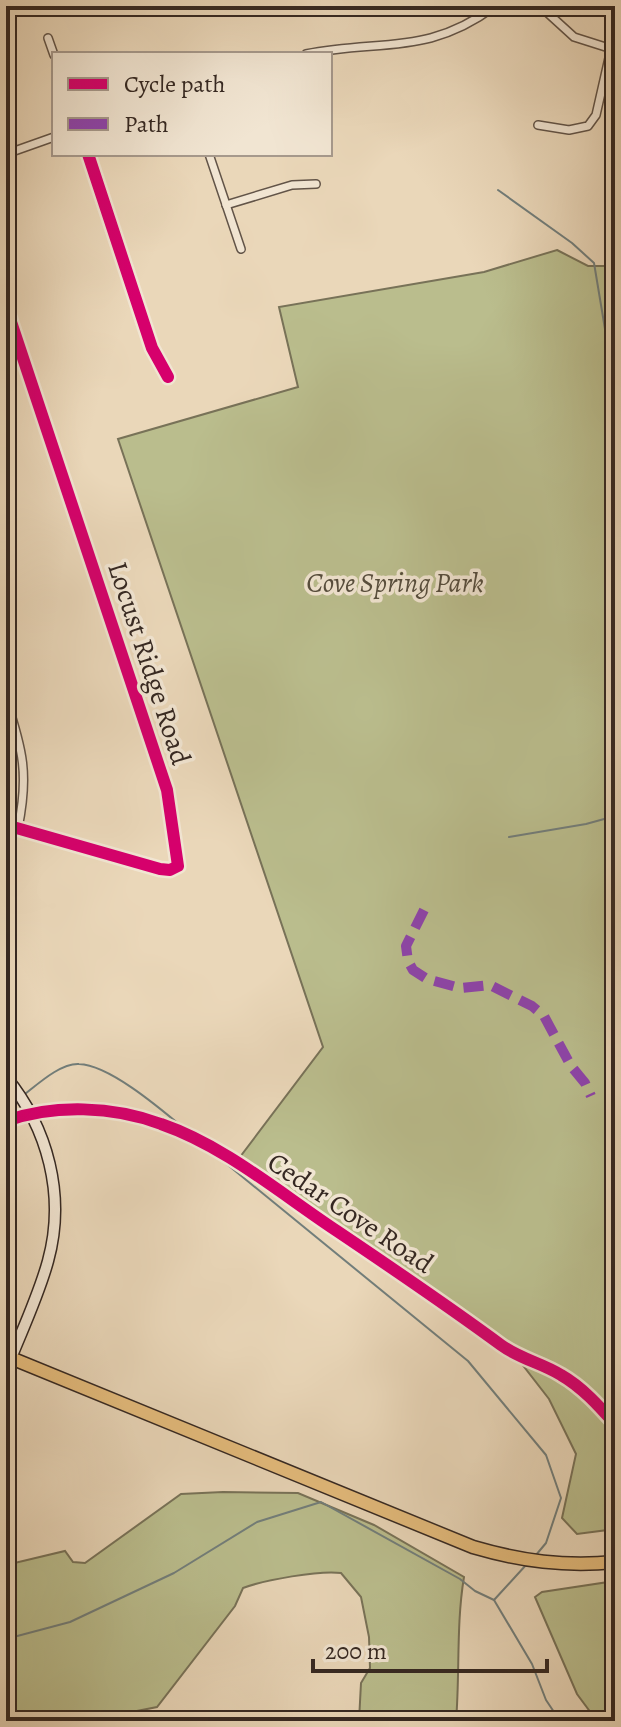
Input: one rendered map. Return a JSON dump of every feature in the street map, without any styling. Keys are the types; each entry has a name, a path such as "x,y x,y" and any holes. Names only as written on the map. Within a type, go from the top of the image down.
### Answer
{"highway":[{"path":"8,1357 473,1547 545,1563 615,1562"}],"street":[{"path":"325,52 420,42 463,27 495,6"},
{"path":"538,125 569,130 583,130 588,126 596,115 613,49 574,37 540,6"},
{"path":"48,38 53,52"},
{"path":"6,154 52,138"},
{"path":"89,156 152,348 168,377"},
{"path":"210,156 241,249"},
{"path":"226,205 292,185 316,184"},
{"name":"Locust Ridge Road","path":"6,307 167,790 178,866 170,870 160,869 6,825"},
{"path":"6,699 25,776 18,828"},
{"path":"6,1077 31,1113 49,1161 55,1222 44,1276 8,1357"},
{"name":"Cedar Cove Road","path":"6,1121 31,1113 75,1110 122,1114 162,1124 204,1144 282,1193 504,1347 561,1374 580,1388 615,1424"}],"green space":[{"name":"Cove Spring Park","path":"557,250 588,266 615,266 615,1529 577,1534 562,1518 576,1454 549,1399 501,1337 240,1157 323,1047 118,439 298,387 279,307 484,272"},
{"path":"298,1493 374,1525 464,1577 456,1721 359,1721 361,1683 370,1668 369,1637 361,1597 341,1573 332,1572 292,1576 243,1588 235,1606 157,1707 137,1711 125,1721 6,1721 6,1565 65,1551 73,1562 85,1563 181,1494"},
{"path":"615,1581 615,1721 597,1721 577,1694 535,1597 542,1592"}],"waterway":[{"path":"498,190 572,243 594,263 607,341 615,348"},
{"path":"509,837 615,816"},
{"path":"25,1094 50,1074 65,1067 79,1064 92,1066 135,1090 186,1130"},
{"path":"6,1107 17,1100"},
{"path":"212,1152 468,1361 546,1455 561,1498 546,1543 536,1555"},
{"path":"6,1639 70,1622 174,1573 257,1522 321,1502 494,1600 532,1664 546,1700 560,1721"},
{"path":"494,1600 526,1565"}],"marked path":[{"path":"424,910 406,946 413,970 427,979 460,988 490,985 532,1006 544,1016 591,1096"}],"cycle path":[{"path":"89,156 152,348 168,377"},
{"path":"6,307 167,790 178,866 170,870 160,869 6,825"},
{"path":"6,1121 44,1112 84,1109 143,1118 185,1133 252,1172 508,1350 569,1380 615,1424"}]}
